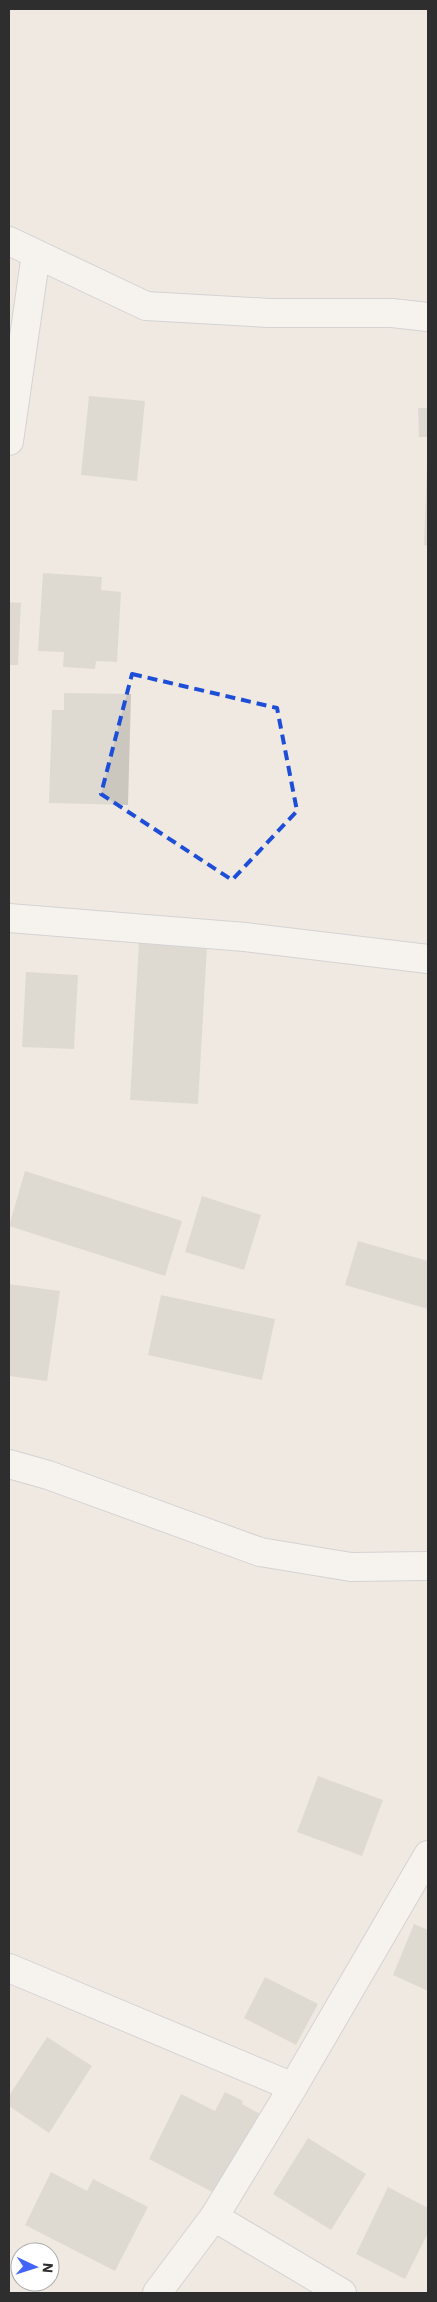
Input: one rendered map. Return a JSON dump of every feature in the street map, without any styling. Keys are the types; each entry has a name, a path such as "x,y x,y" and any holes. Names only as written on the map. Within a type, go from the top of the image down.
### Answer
{"street":[{"path":"9,241 146,306 269,314 392,313 428,317"},
{"path":"9,441 36,254"},
{"path":"9,918 245,937 428,959"},
{"path":"9,1464 48,1475 260,1552 351,1567 428,1566"},
{"path":"157,2293 214,2217 293,2087 428,1855"},
{"path":"9,1968 293,2087"},
{"path":"214,2217 342,2293"}],"highlighted area":[{"path":"132,674 277,708 297,811 232,880 101,794"}],"building":[{"path":"89,396 145,401 137,481 81,475"},
{"path":"418,408 428,408 428,437 419,437"},
{"path":"428,462 428,546 424,545"},
{"path":"43,573 102,577 101,590 121,592 117,662 96,661 95,669 63,667 64,652 38,651"},
{"path":"9,602 21,603 18,665 9,665"},
{"path":"64,693 131,694 128,805 49,803 52,710 64,710"},
{"path":"139,942 207,946 198,1104 130,1100"},
{"path":"26,972 78,975 74,1049 22,1047"},
{"path":"25,1171 182,1221 165,1276 9,1226"},
{"path":"202,1196 261,1215 244,1270 185,1252"},
{"path":"358,1241 428,1261 428,1309 345,1285"},
{"path":"9,1284 60,1291 47,1381 9,1376"},
{"path":"161,1295 275,1319 262,1380 148,1355"},
{"path":"318,1776 383,1800 362,1856 297,1832"},
{"path":"414,1924 428,1930 428,1991 393,1975"},
{"path":"265,1977 318,2004 296,2045 244,2018"},
{"path":"47,2037 92,2066 49,2133 9,2106 9,2096"},
{"path":"225,2092 243,2101 242,2104 264,2116 222,2197 149,2159 181,2094 215,2111"},
{"path":"308,2138 366,2174 331,2230 273,2194"},
{"path":"51,2172 87,2191 93,2179 148,2207 115,2271 25,2225"},
{"path":"388,2187 428,2208 428,2233 405,2279 356,2254"}]}
